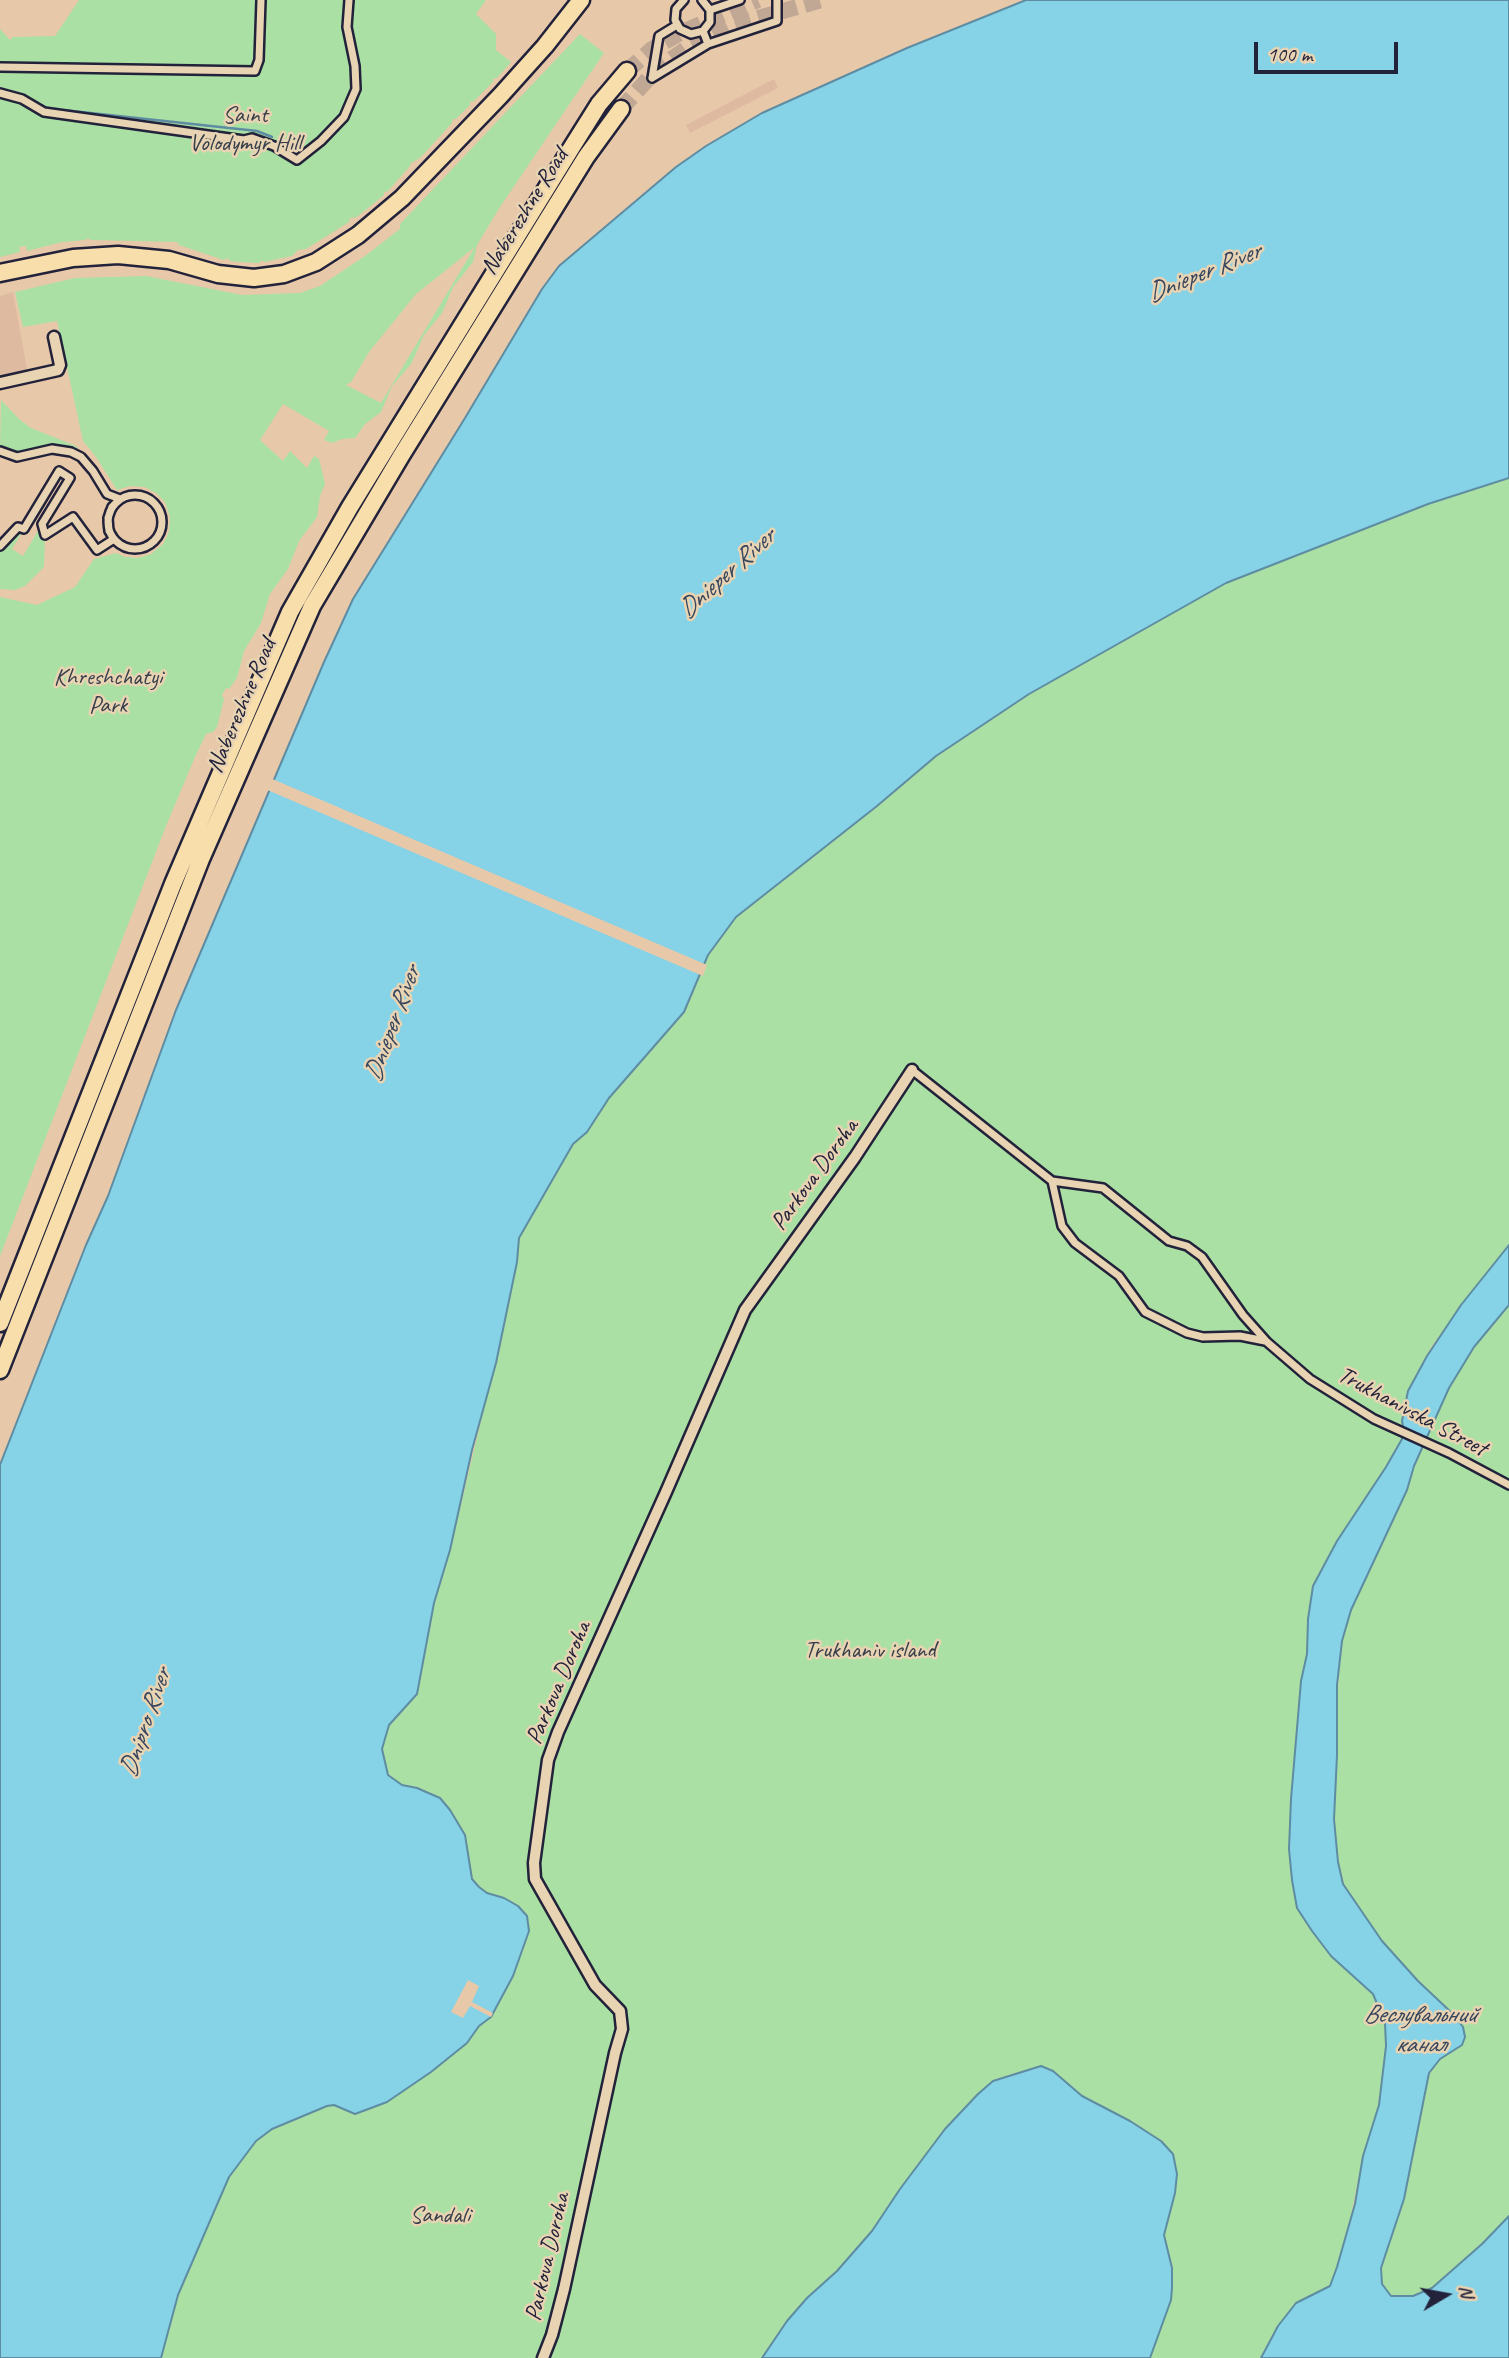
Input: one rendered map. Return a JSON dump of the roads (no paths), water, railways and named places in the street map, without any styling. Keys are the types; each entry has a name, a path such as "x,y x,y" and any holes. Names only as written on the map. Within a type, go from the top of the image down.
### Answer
{"main road":[{"path":"0,273 74,258 118,255 169,260 237,277 269,277 296,271 337,250 402,198 545,46 581,0"},
{"name":"Naberezhne Road","path":"0,1323 173,884 290,611 376,464 599,104 627,71"},
{"name":"Naberezhne Road","path":"0,1370 197,870 312,606 408,444 586,157 621,109"}],"street":[{"path":"0,67 256,71 259,60 261,0"},
{"path":"0,93 22,99 44,112 244,141 252,138 274,146 297,160 321,141 344,117 352,101 356,78 347,27 349,0"},
{"path":"684,0 676,9 677,25 685,33 691,34 703,32 710,22 710,10 702,0"},
{"path":"710,10 740,0"},
{"path":"677,25 659,36 652,78 708,44 777,21 778,0"},
{"path":"703,32 708,44"},
{"path":"0,383 58,370 60,365 54,337"},
{"path":"0,451 17,457 51,449 71,452 81,457 107,494 120,499 108,518 109,531 114,539 97,550 73,517 45,535 42,524 70,478 59,471 23,529 18,527 0,546"},
{"path":"108,518 111,535 121,545 129,548 147,547 160,534 162,517 153,501 137,494 128,495 116,502"},
{"path":"912,1070 1052,1181 1062,1226 1074,1242 1119,1276 1144,1312 1187,1333 1203,1337 1240,1336 1267,1342"},
{"name":"Parkova Doroha","path":"543,2358 564,2289 622,2029 620,2011 595,1985 536,1879 534,1863 548,1760 744,1310 855,1157 912,1070"},
{"name":"Trukhanivska Street","path":"1052,1181 1103,1188 1169,1241 1187,1246 1202,1257 1243,1315 1267,1342 1310,1379 1374,1419 1428,1443 1509,1485"}],"water":[{"path":"1026,0 1509,0 1509,478 1428,504 1226,583 1029,694 936,756 736,917 708,955 684,1012 609,1098 587,1132 573,1144 519,1238 517,1262 496,1363 472,1450 450,1550 434,1603 417,1694 389,1725 382,1749 388,1775 402,1785 440,1798 450,1810 465,1835 472,1879 487,1893 518,1906 527,1916 529,1931 513,1976 491,2017 479,2026 467,2043 387,2102 355,2114 334,2105 327,2106 272,2129 256,2141 229,2177 178,2295 161,2358 0,2358 0,1465 86,1245 108,1196 176,1010 324,662 353,599 542,289 559,266 676,167 762,113 907,48"},
{"name":"Веслувальний канал","path":"1509,1245 1509,1305 1474,1347 1449,1388 1414,1466 1407,1490 1351,1610 1342,1641 1337,1685 1334,1819 1343,1884 1382,1941 1453,2014 1463,2027 1465,2037 1462,2045 1440,2059 1429,2073 1404,2199 1381,2268 1382,2284 1391,2296 1413,2296 1432,2288 1509,2216 1509,2358 1261,2358 1278,2326 1296,2303 1330,2286 1355,2204 1363,2156 1379,2105 1386,2046 1385,2023 1373,1994 1331,1956 1312,1931 1297,1908 1292,1880 1289,1849 1291,1799 1301,1681 1307,1654 1313,1586 1337,1541 1402,1439 1402,1421 1408,1391 1427,1356 1461,1305"},
{"path":"1041,2066 1053,2071 1082,2096 1161,2141 1173,2154 1177,2174 1175,2193 1164,2235 1172,2268 1171,2300 1150,2358 762,2358 787,2321 872,2231 945,2129 978,2094 993,2081"}],"waterway":[{"path":"63,110 257,131 272,137"}],"tunnel":[{"path":"627,71 652,49 682,32 758,0"},
{"path":"621,109 655,71 687,48 733,25 822,0"}],"park label":[{"name":"Saint Volodymyr Hill","path":"245,130"},
{"name":"Khreshchatyi Park","path":"108,692"},
{"name":"Trukhaniv island","path":"870,1651"},
{"name":"Sandali","path":"440,2216"}],"water label":[{"name":"Dnieper River","path":"1204,273"},
{"name":"Dnieper River","path":"727,574"},
{"name":"Dnieper River","path":"393,1024"},
{"name":"Dnipro River","path":"146,1723"}]}
